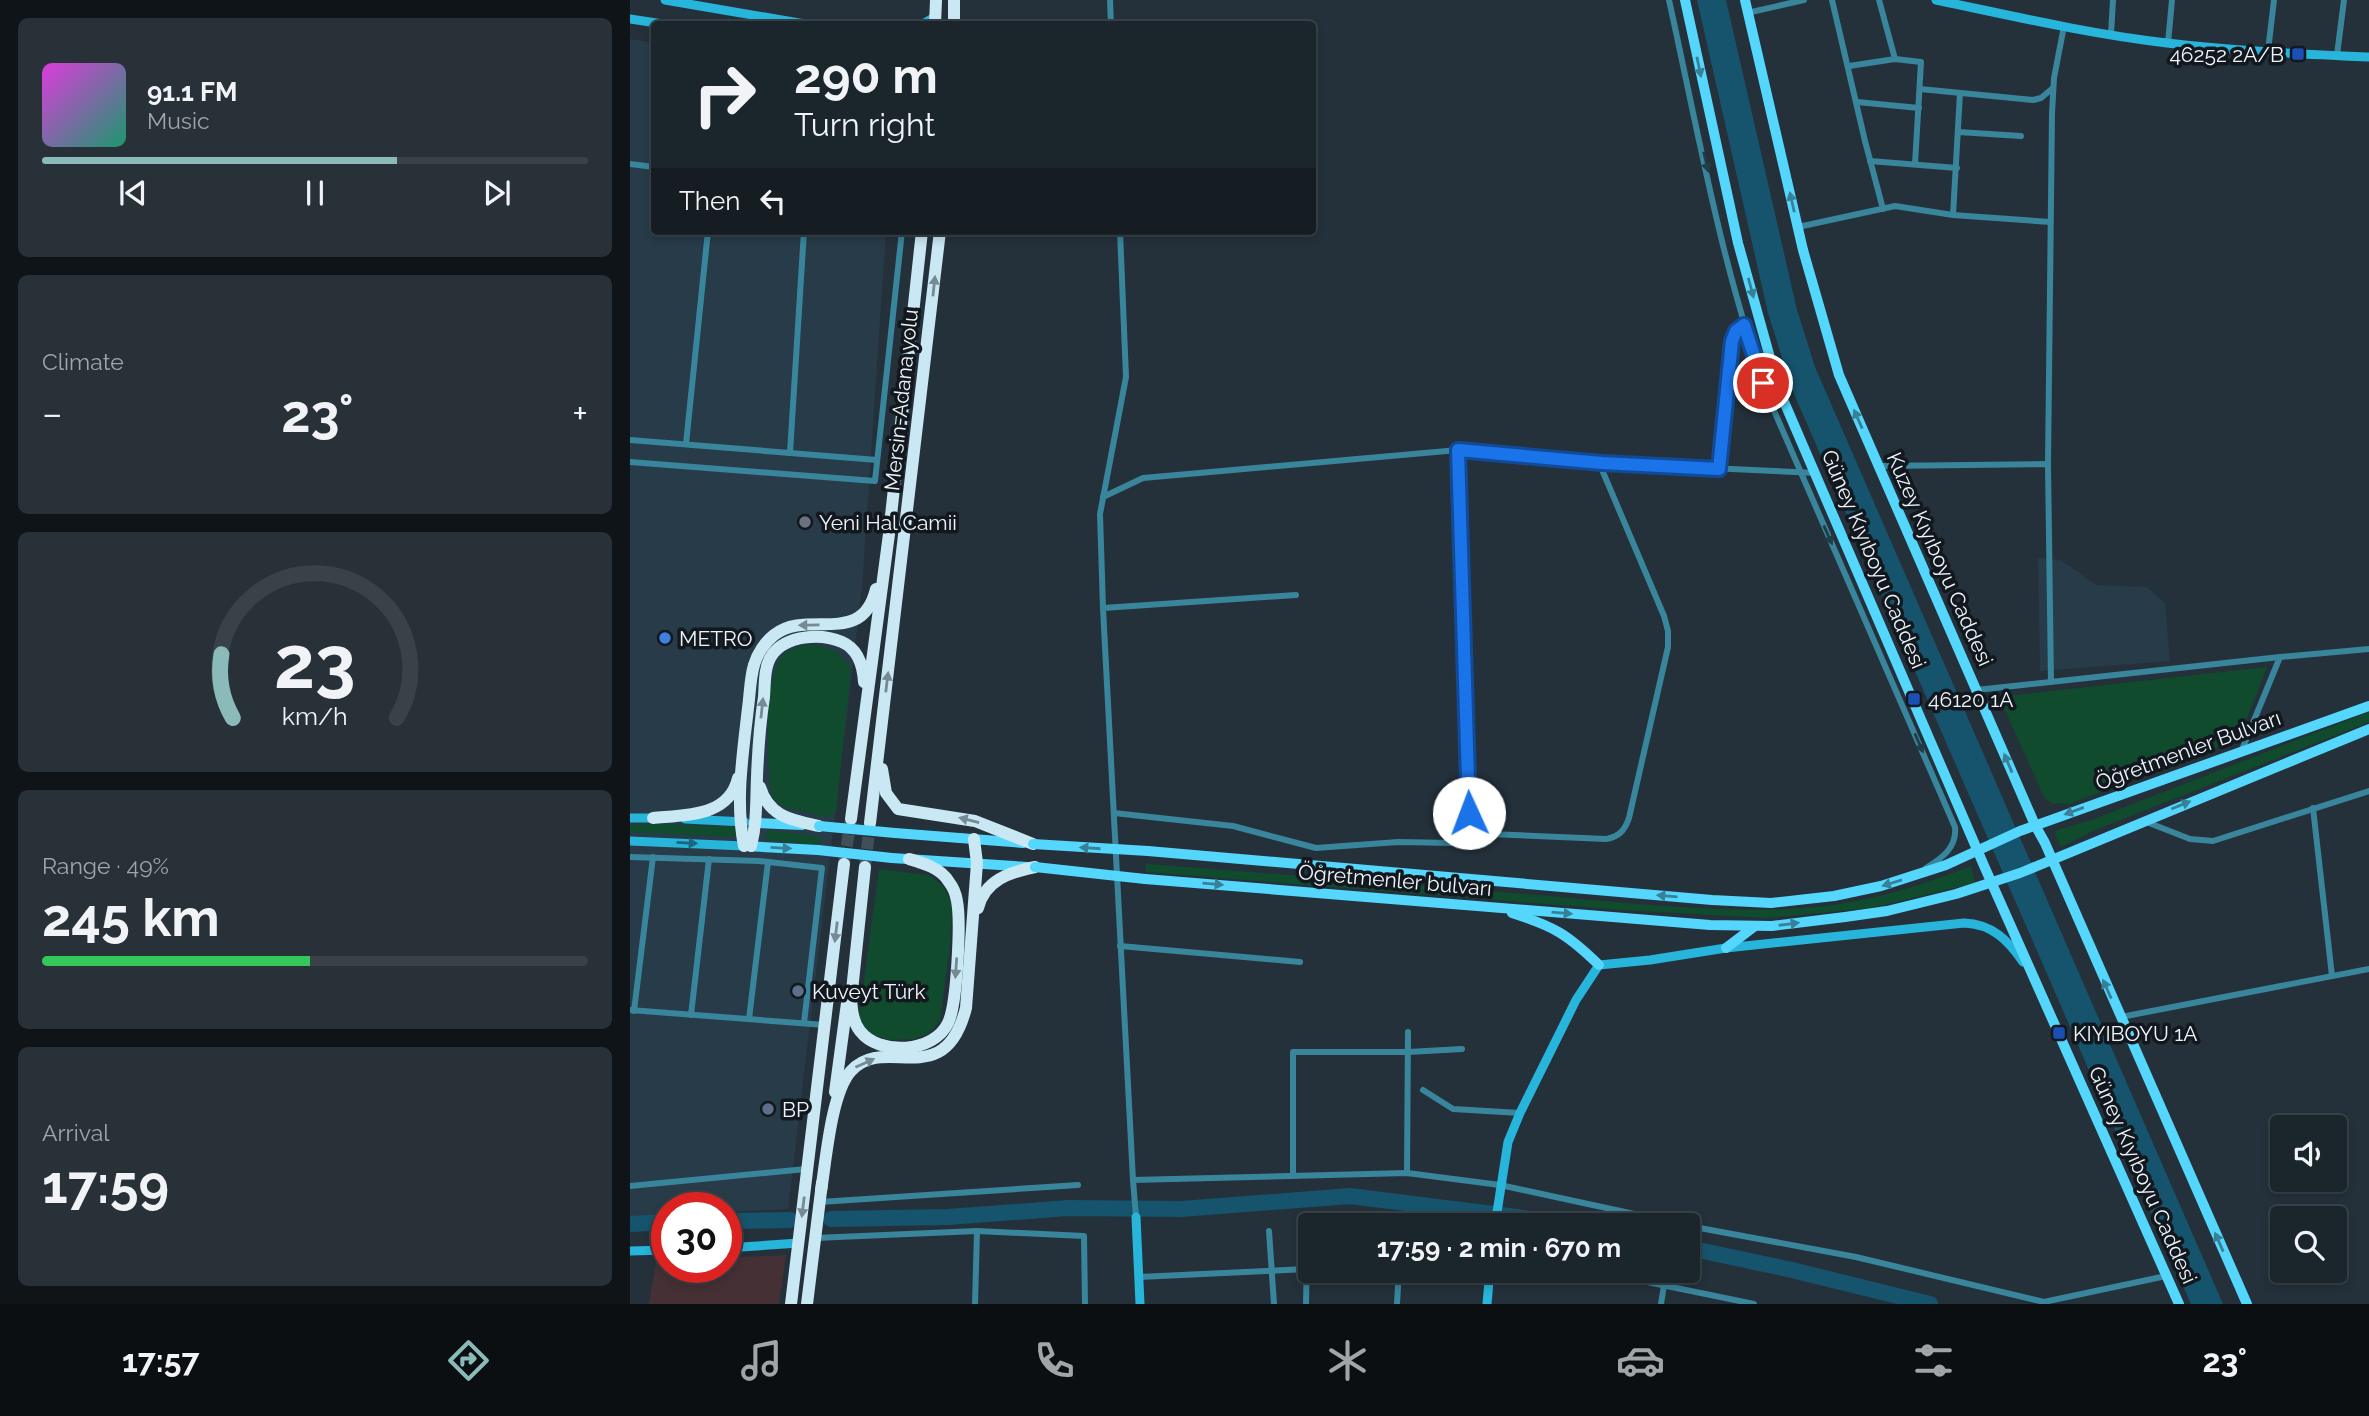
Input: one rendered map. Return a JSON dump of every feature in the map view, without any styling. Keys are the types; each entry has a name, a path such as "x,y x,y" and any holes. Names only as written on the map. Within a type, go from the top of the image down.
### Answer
{"highway":[{"path":"935,21 936,0"},
{"path":"954,0 954,21"},
{"name":"Mersin-Adana yolu","path":"850,819 889,534 922,235"},
{"name":"Mersin-Adana yolu","path":"870,823 940,235"},
{"path":"747,846 739,821 753,666 761,649 783,629 799,624 843,624 855,621 865,612 874,597 889,534"},
{"path":"747,846 757,823 757,776 767,669 772,655 784,645 798,638 819,638 843,642 856,654 863,668 864,686 858,766"},
{"path":"882,720 883,784 887,797 894,806 906,811 975,821 1033,844"},
{"path":"653,818 713,810 726,802 736,786 743,754"},
{"path":"757,776 763,796 772,810 786,819 819,826"},
{"path":"821,1197 840,1088 849,1073 860,1062 872,1059 923,1058 938,1052 951,1043 961,1027 966,1008 977,863 974,839"},
{"path":"807,1304 865,867 850,1000 853,1017 860,1031 872,1041 909,1047 923,1044 938,1037 948,1024 953,1003 959,920 957,900 948,879 932,866 909,859"},
{"path":"791,1304 844,864"},
{"path":"972,932 980,900 992,883 1018,870 1035,867"}],"main road":[{"path":"665,0 707,4 790,21"},
{"name":"Güney Kıyıboyu Caddesi","path":"1685,0 1738,243 1779,390 1982,848 2037,983 2179,1304"},
{"name":"Kuzey Kıyıboyu Caddesi","path":"1745,0 1798,227 1839,375 2247,1304"},
{"path":"1936,0 2064,26 2168,43 2369,57"},
{"path":"630,19 651,22"},
{"name":"Öğretmenler Bulvarı","path":"2020,831 2369,706"},
{"path":"2050,859 2369,729"},
{"path":"630,818 757,823"},
{"name":"Öğretmenler bulvarı","path":"757,823 1148,851 1771,903 1833,896 1881,886 1946,865 2020,831"},
{"path":"630,841 747,846"},
{"name":"Öğretmenler bulvarı","path":"747,846 1035,867 1145,879 1710,925 1755,926 1888,911 1996,881 2050,859"},
{"path":"1496,908 1547,924 1571,938 1599,965 1904,928 1976,923 1990,928 2011,945 2037,983"},
{"path":"1726,948 1755,926"},
{"path":"1496,1213 1508,1142 1520,1112 1576,1000 1599,965"},
{"path":"1136,1217 1140,1304"},
{"path":"742,1247 799,1242"},
{"path":"630,1251 651,1250"},
{"path":"1487,1304 1489,1283"}],"street":[{"path":"1110,0 1111,21"},
{"path":"1669,0 1744,325 1772,407 1955,827 1953,845 1940,859 1914,875"},
{"path":"1747,13 1804,0"},
{"path":"1832,0 1883,209"},
{"path":"1879,0 1895,59"},
{"path":"2111,34 2113,0"},
{"path":"2168,43 2172,0"},
{"path":"2268,51 2274,0"},
{"path":"2337,55 2344,0"},
{"path":"2051,682 2048,464 2050,222 2053,88 2064,26"},
{"path":"1849,66 1895,59 1922,62 1915,164"},
{"path":"1920,89 2033,100 2041,99 2053,88"},
{"path":"1953,215 1960,93"},
{"path":"1857,102 1920,108"},
{"path":"1958,132 2021,136"},
{"path":"1870,161 1956,168"},
{"path":"630,164 651,167"},
{"path":"1798,227 1902,206 1953,215 2050,222"},
{"path":"686,444 708,235"},
{"path":"790,453 804,235"},
{"path":"630,462 875,481 902,235"},
{"path":"1120,235 1126,377 1100,514 1136,1217"},
{"path":"1719,469 1732,341 1736,331 1744,325"},
{"path":"630,440 877,460"},
{"path":"1103,497 1143,478 1458,450 1602,463 1816,473"},
{"path":"1458,450 1469,841"},
{"path":"1114,813 1233,826 1316,848 1398,842 1469,841 1489,834 1606,839 1617,836 1626,826 1668,647 1668,631 1603,472 1602,463"},
{"path":"1879,467 2048,464"},
{"path":"1103,608 1296,595"},
{"path":"1976,690 2369,649"},
{"path":"2241,752 2280,657"},
{"path":"2144,821 2190,839 2213,841 2369,791"},
{"path":"2313,808 2332,976"},
{"path":"1315,866 1316,848"},
{"path":"630,857 768,862 822,868 804,1023"},
{"path":"653,857 632,1011 825,1024"},
{"path":"691,1015 709,859"},
{"path":"749,1019 768,862"},
{"path":"1121,946 1300,962"},
{"path":"2120,1017 2369,969"},
{"path":"1407,1173 1408,1032"},
{"path":"1293,1175 1293,1052 1462,1049"},
{"path":"1423,1090 1453,1110 1520,1112"},
{"path":"630,1186 808,1168"},
{"path":"1133,1180 1407,1173 1500,1185 1621,1213"},
{"path":"821,1197 1078,1185"},
{"path":"1700,1227 1856,1257 2044,1302 2166,1276"},
{"path":"815,1238 977,1231 1084,1236 1085,1304"},
{"path":"975,1304 977,1231"},
{"path":"1269,1231 1274,1304"},
{"path":"1139,1277 1298,1269"},
{"path":"1306,1304 1307,1283"},
{"path":"1397,1304 1398,1283"},
{"path":"1654,1283 1754,1304"},
{"path":"1661,1304 1664,1285"}],"shaded area":[{"path":"630,39 651,42 651,235 886,235 862,588 788,1209 742,1211 742,1192 651,1192 651,1216 630,1217"},
{"path":"2038,558 2061,560 2096,585 2147,587 2165,603 2170,661 2040,671"},
{"path":"786,1255 779,1304 649,1304 652,1283 742,1283 742,1257"}],"green space":[{"path":"810,644 834,651 851,669 836,811 828,817 784,807 772,797 770,784 768,722 773,680 778,663 785,653"},
{"path":"2267,667 2239,739 2070,804 2051,803 2044,797 1999,697"},
{"path":"2369,712 2369,722 2095,830 2061,847 2054,831 2092,820"},
{"path":"630,825 737,827 735,837 630,832"},
{"path":"767,830 821,837 819,845 765,840"},
{"path":"1146,864 1742,910 1817,907 1857,901 1915,886 1971,866 1975,883 1871,908 1767,918 1622,910 1146,872"},
{"path":"879,869 929,875 943,886 952,905 950,945 940,1021 929,1033 914,1039 891,1040 869,1034 859,1017"}],"water":[{"path":"1697,0 1726,0 1797,310 1815,367 2223,1304 2191,1304 1791,387 1768,313"}],"waterway":[{"path":"831,1219 948,1217 1068,1208 1181,1209 1350,1196 1485,1213"},
{"path":"742,1221 790,1220"},
{"path":"630,1224 651,1223"},
{"path":"1700,1250 1930,1304"}],"tunnel":[{"path":"844,864 851,819"},
{"path":"865,867 870,823"}],"place":[{"name":"46252 2A/B","path":"2298,54"},
{"name":"Yeni Hal Camii","path":"805,522"},
{"name":"METRO","path":"665,638"},
{"name":"46120 1A","path":"1914,699"},
{"name":"Kuveyt Türk","path":"798,991"},
{"name":"KIYIBOYU 1A","path":"2059,1033"},
{"name":"BP","path":"768,1109"}],"route":[{"path":"1469,813 1458,450 1602,463 1719,469 1732,341 1741,326 1744,325 1763,383"}]}
